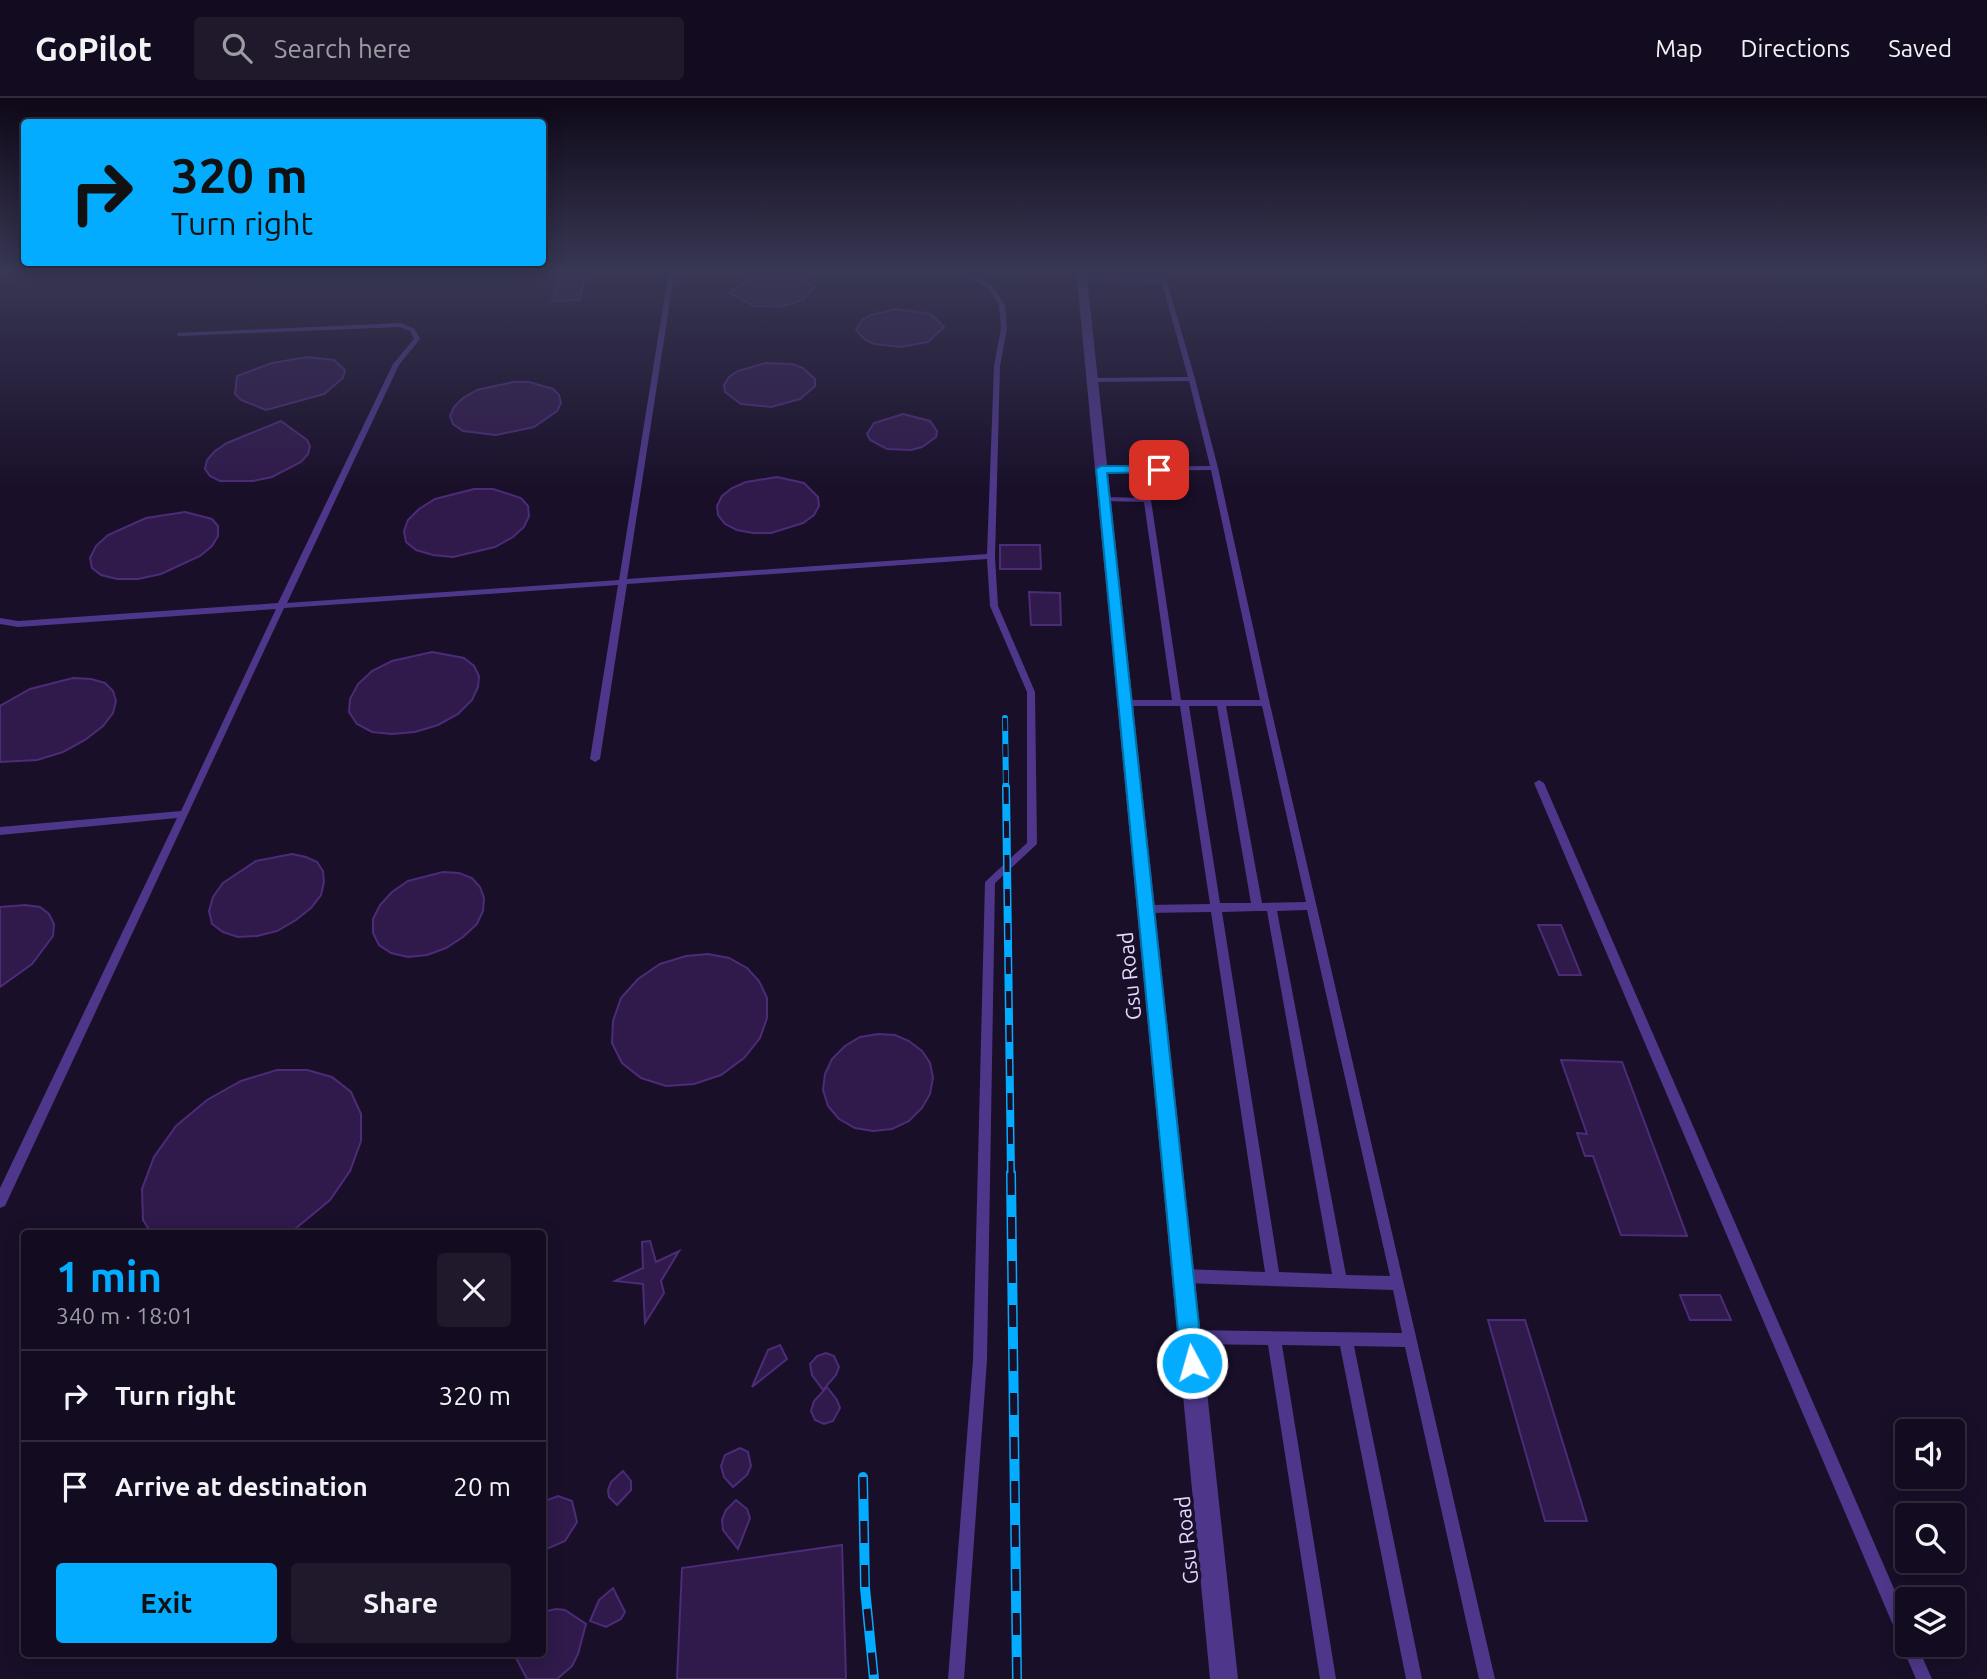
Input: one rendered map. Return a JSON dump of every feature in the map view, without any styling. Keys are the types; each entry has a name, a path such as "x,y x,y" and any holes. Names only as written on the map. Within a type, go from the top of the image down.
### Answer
{"street":[{"name":"Gsu Road","path":"1088,343 1224,1679"}],"lane":[{"path":"0,1202 396,364 414,343"},
{"path":"595,759 661,343"},
{"path":"956,1679 980,1360 990,882 1032,844 1031,692 994,606 991,556 997,366 1001,343"},
{"path":"1182,343 1214,468 1487,1679"},
{"path":"1092,380 1192,379"},
{"path":"1101,469 1214,468"},
{"path":"1104,499 1147,500 1216,908 1273,1279"},
{"path":"0,621 18,624 991,556"},
{"path":"1125,703 1265,701"},
{"path":"1221,703 1257,907"},
{"path":"1539,783 1895,1613"},
{"path":"0,831 184,814"},
{"path":"1271,906 1340,1281"},
{"path":"1146,909 1312,906"},
{"path":"1183,1276 1398,1283"},
{"path":"1189,1337 1411,1340"},
{"path":"1274,1338 1328,1679"},
{"path":"1346,1339 1415,1679"},
{"path":"1914,1657 1924,1679"}],"building":[{"path":"872,343 924,343 901,347"},
{"path":"307,357 334,360 345,370 343,378 324,394 266,410 241,400 235,394 237,376 272,363"},
{"path":"766,363 792,364 803,368 815,379 815,386 800,399 771,407 741,404 725,392 724,385 729,377 738,371"},
{"path":"513,382 529,382 553,389 559,395 561,403 557,411 534,427 496,435 463,431 453,424 450,416 463,398 477,390"},
{"path":"903,414 930,421 937,431 936,437 922,447 911,450 887,449 870,440 867,434 874,423"},
{"path":"281,421 307,440 310,446 308,454 301,462 272,477 253,481 220,481 210,476 205,469 207,460 227,443"},
{"path":"777,477 804,483 818,497 819,506 814,515 803,523 771,533 753,533 725,524 718,515 717,506 722,496 732,488 746,482"},
{"path":"474,489 493,489 521,498 528,506 529,516 524,527 495,547 453,557 416,550 406,542 404,531 408,520 419,509 435,499"},
{"path":"185,512 212,519 218,526 218,536 212,546 200,556 161,574 138,579 117,579 101,575 92,568 90,558 96,546 108,535 146,518"},
{"path":"1000,545 1040,545 1041,569 1000,569"},
{"path":"1029,592 1060,593 1061,625 1031,625"},
{"path":"432,652 464,658 474,666 479,676 478,687 472,700 458,714 438,725 415,732 372,732 357,724 349,712 350,699 358,684 372,671 392,661"},
{"path":"73,678 105,683 113,691 116,701 113,713 103,726 63,752 37,760 0,762 0,706 30,689"},
{"path":"292,854 317,862 323,871 321,895 311,908 277,931 257,936 238,937 223,932 212,924 209,911 213,897 223,883 256,861"},
{"path":"443,872 459,873 472,878 480,887 484,898 483,911 477,924 446,948 427,955 408,957 391,953 379,945 373,933 373,919 380,905 408,881"},
{"path":"0,907 40,907 49,914 54,924 53,936 32,964 0,987"},
{"path":"1538,925 1561,925 1581,975 1559,975"},
{"path":"708,954 729,958 747,968 759,981 767,998 767,1018 760,1038 744,1058 721,1075 694,1084 666,1086 641,1078 622,1063 612,1043 613,1021 621,998 638,979 660,964 686,956"},
{"path":"895,1035 922,1051 930,1063 933,1078 930,1094 922,1108 909,1121 892,1129 873,1131 855,1128 839,1119 828,1106 823,1090 825,1074 832,1059 845,1046 860,1037"},
{"path":"1561,1060 1622,1062 1687,1236 1621,1235 1593,1156 1585,1156 1577,1133 1587,1134"},
{"path":"277,1070 307,1070 332,1077 351,1092 361,1114 361,1141 350,1171 330,1200 294,1230 149,1230 143,1220 142,1189 154,1157 176,1126 207,1100 241,1081"},
{"path":"650,1241 656,1262 679,1251 661,1281 664,1293 645,1323 643,1284 615,1281 643,1268 642,1242"},
{"path":"1680,1295 1720,1295 1731,1320 1690,1320"},
{"path":"1488,1320 1525,1320 1587,1521 1545,1521"},
{"path":"780,1345 787,1359 752,1387 768,1350"},
{"path":"826,1353 834,1356 839,1367 836,1375 823,1390 812,1375 810,1364 817,1356"},
{"path":"827,1387 840,1408 833,1421 824,1424 815,1420 811,1411 814,1401"},
{"path":"740,1448 748,1452 751,1466 747,1475 733,1487 724,1477 721,1466 725,1455"},
{"path":"623,1471 631,1481 631,1490 617,1505 609,1497 608,1490 611,1482"},
{"path":"558,1496 572,1501 577,1522 565,1541 546,1549 546,1500"},
{"path":"736,1500 747,1509 750,1518 738,1549 723,1530 722,1520 726,1510"},
{"path":"842,1545 846,1679 677,1679 682,1568"},
{"path":"613,1588 625,1612 621,1619 606,1627 590,1621 599,1600"},
{"path":"565,1610 586,1624 578,1654 572,1666 557,1679 527,1679 516,1657 546,1657 546,1611"}],"railway":[{"path":"1005,718 1006,789"},
{"path":"1006,787 1011,1175"},
{"path":"1011,1173 1017,1679"},
{"path":"863,1477 865,1588 874,1679"}],"route":[{"path":"1159,470 1101,469 1192,1363"}]}
